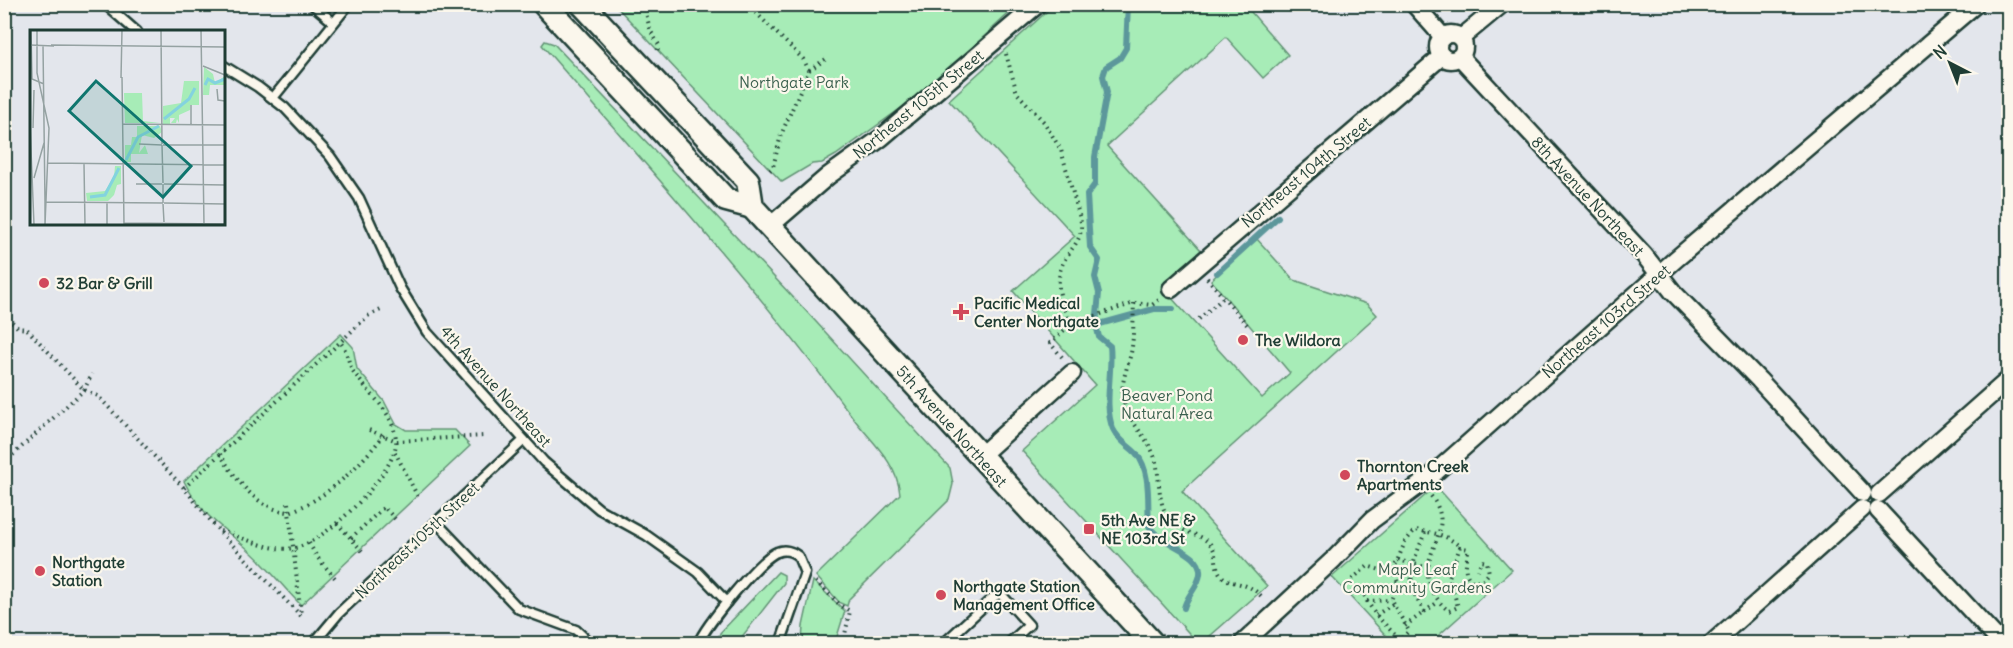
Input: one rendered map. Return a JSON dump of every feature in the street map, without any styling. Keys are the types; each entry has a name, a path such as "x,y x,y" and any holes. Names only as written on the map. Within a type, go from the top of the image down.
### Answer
{"main road":[{"name":"5th Avenue Northeast","path":"544,4 726,200 752,207 1153,644"},
{"path":"582,4 748,181 752,207"}],"street":[{"path":"1413,4 1443,37"},
{"path":"1461,38 1502,4"},
{"name":"Northeast 103rd Street","path":"1242,644 1335,560 1342,548 1372,520 1429,478 1659,274 1976,4"},
{"name":"Northeast 105th Street","path":"770,226 828,176 881,138 1037,6"},
{"path":"1452,34 1461,38 1464,48 1460,57 1451,60 1442,56 1438,46 1443,37 1452,34"},
{"name":"Northeast 104th Street","path":"1171,289 1442,56"},
{"name":"8th Avenue Northeast","path":"1460,57 2002,644"},
{"path":"980,456 1072,373"},
{"path":"1711,644 2008,380"}],"lane":[{"path":"105,4 134,30"},
{"path":"312,4 333,22"},
{"path":"273,98 349,4"},
{"name":"4th Avenue Northeast","path":"225,67 273,98 330,156 350,183 369,217 400,288 427,332 524,440 578,494 689,565 727,602"},
{"name":"Northeast 105th Street","path":"313,644 339,613 524,440"},
{"path":"436,522 519,609 576,630 591,644"},
{"path":"698,644 706,626 727,602 771,555 784,551 795,553 801,560 805,573 780,644"},
{"path":"943,644 999,592 1029,625 1008,644"}],"path":[{"path":"644,4 650,30 659,45 657,52"},
{"path":"747,4 798,54 809,70"},
{"path":"1005,52 1017,93 1044,122 1061,150 1081,222 1082,234 1066,257 1059,276 1059,294 1071,324"},
{"path":"769,171 773,167 781,135 809,70 826,59"},
{"path":"1210,281 1248,326"},
{"path":"1199,320 1224,297"},
{"path":"1062,357 1050,343 1071,324 1125,305 1152,305"},
{"path":"1134,305 1131,352 1124,371 1122,391 1127,410 1149,443 1155,459 1163,506 1169,519 1179,528 1210,544 1215,553 1219,573 1224,579 1252,586 1261,596"},
{"path":"184,488 368,316 383,309"},
{"path":"4,313 18,328 27,329 84,390 98,396 184,488 219,531 301,616 288,503"},
{"path":"219,531 275,549 293,548 309,543 337,523 372,487 395,451 397,441 381,402 353,371 345,348 340,342"},
{"path":"4,463 84,390 92,374"},
{"path":"369,430 397,441 484,436"},
{"path":"220,454 242,485 255,498 267,507 289,513 316,500 344,477 384,435"},
{"path":"395,451 419,499"},
{"path":"1429,493 1442,515 1440,534 1426,567 1427,579 1438,601 1449,610 1458,608 1449,577 1460,547"},
{"path":"351,538 384,507 396,520"},
{"path":"337,523 363,552"},
{"path":"1376,615 1392,602 1398,583 1393,571 1415,530 1450,537 1460,547 1468,549 1465,569 1467,577 1474,582 1483,580 1490,569 1487,562 1481,561 1478,570"},
{"path":"1425,532 1412,563 1412,584 1425,612"},
{"path":"309,543 317,557 335,578"},
{"path":"1398,560 1426,567"},
{"path":"1352,579 1368,566 1383,573 1393,571"},
{"path":"814,578 840,606 850,611 843,644"},
{"path":"1362,590 1376,615 1400,640 1409,631 1392,602"},
{"path":"1367,601 1392,602"},
{"path":"1405,626 1438,601"}],"green space":[{"name":"Northgate Park","path":"615,5 1018,5 926,90 836,155 822,163 812,164 782,182"},
{"name":"Beaver Pond Natural Area","path":"1054,5 1245,5 1288,55 1263,78 1226,37 1107,146 1201,250 1161,286 1262,398 1290,373 1211,280 1257,239 1294,280 1367,304 1377,315 1182,491 1267,586 1202,643 1198,643 1022,451 1095,385 1013,291 1075,236 949,100"},
{"path":"545,41 554,44 806,311 950,468 953,484 949,500 849,599 847,606 840,603 816,576 900,494 894,471 881,451 777,320 700,227 542,45"},
{"path":"341,334 353,347 357,369 384,401 396,424 406,430 455,430 470,446 301,605 258,559 217,524 196,501 184,481"},
{"name":"Maple Leaf Community Gardens","path":"1436,486 1512,570 1430,643 1393,643 1332,577"},
{"path":"778,572 784,575 784,583 737,643 717,643 720,633"},
{"path":"813,581 845,611 835,643 802,643 803,626"}],"waterway":[{"path":"1128,4 1126,48 1120,58 1106,67 1103,76 1107,92 1095,157 1095,184 1087,195 1090,247 1099,260 1095,277 1099,293 1096,325 1099,337 1110,346 1108,399 1110,420 1115,433 1136,453 1144,469 1148,488 1149,526 1154,533 1195,559 1199,566 1199,578 1184,608"},
{"path":"1217,273 1278,217"},
{"path":"1096,325 1154,309 1173,309"}],"place":[{"name":"32 Bar & Grill","path":"44,283"},
{"name":"Pacific Medical Center Northgate","path":"961,312"},
{"name":"The Wildora","path":"1243,340"},
{"name":"Thornton Creek Apartments","path":"1345,475"},
{"name":"5th Ave NE & NE 103rd St","path":"1089,529"},
{"name":"Northgate Station","path":"40,571"},
{"name":"Northgate Station Management Office","path":"941,595"}]}
